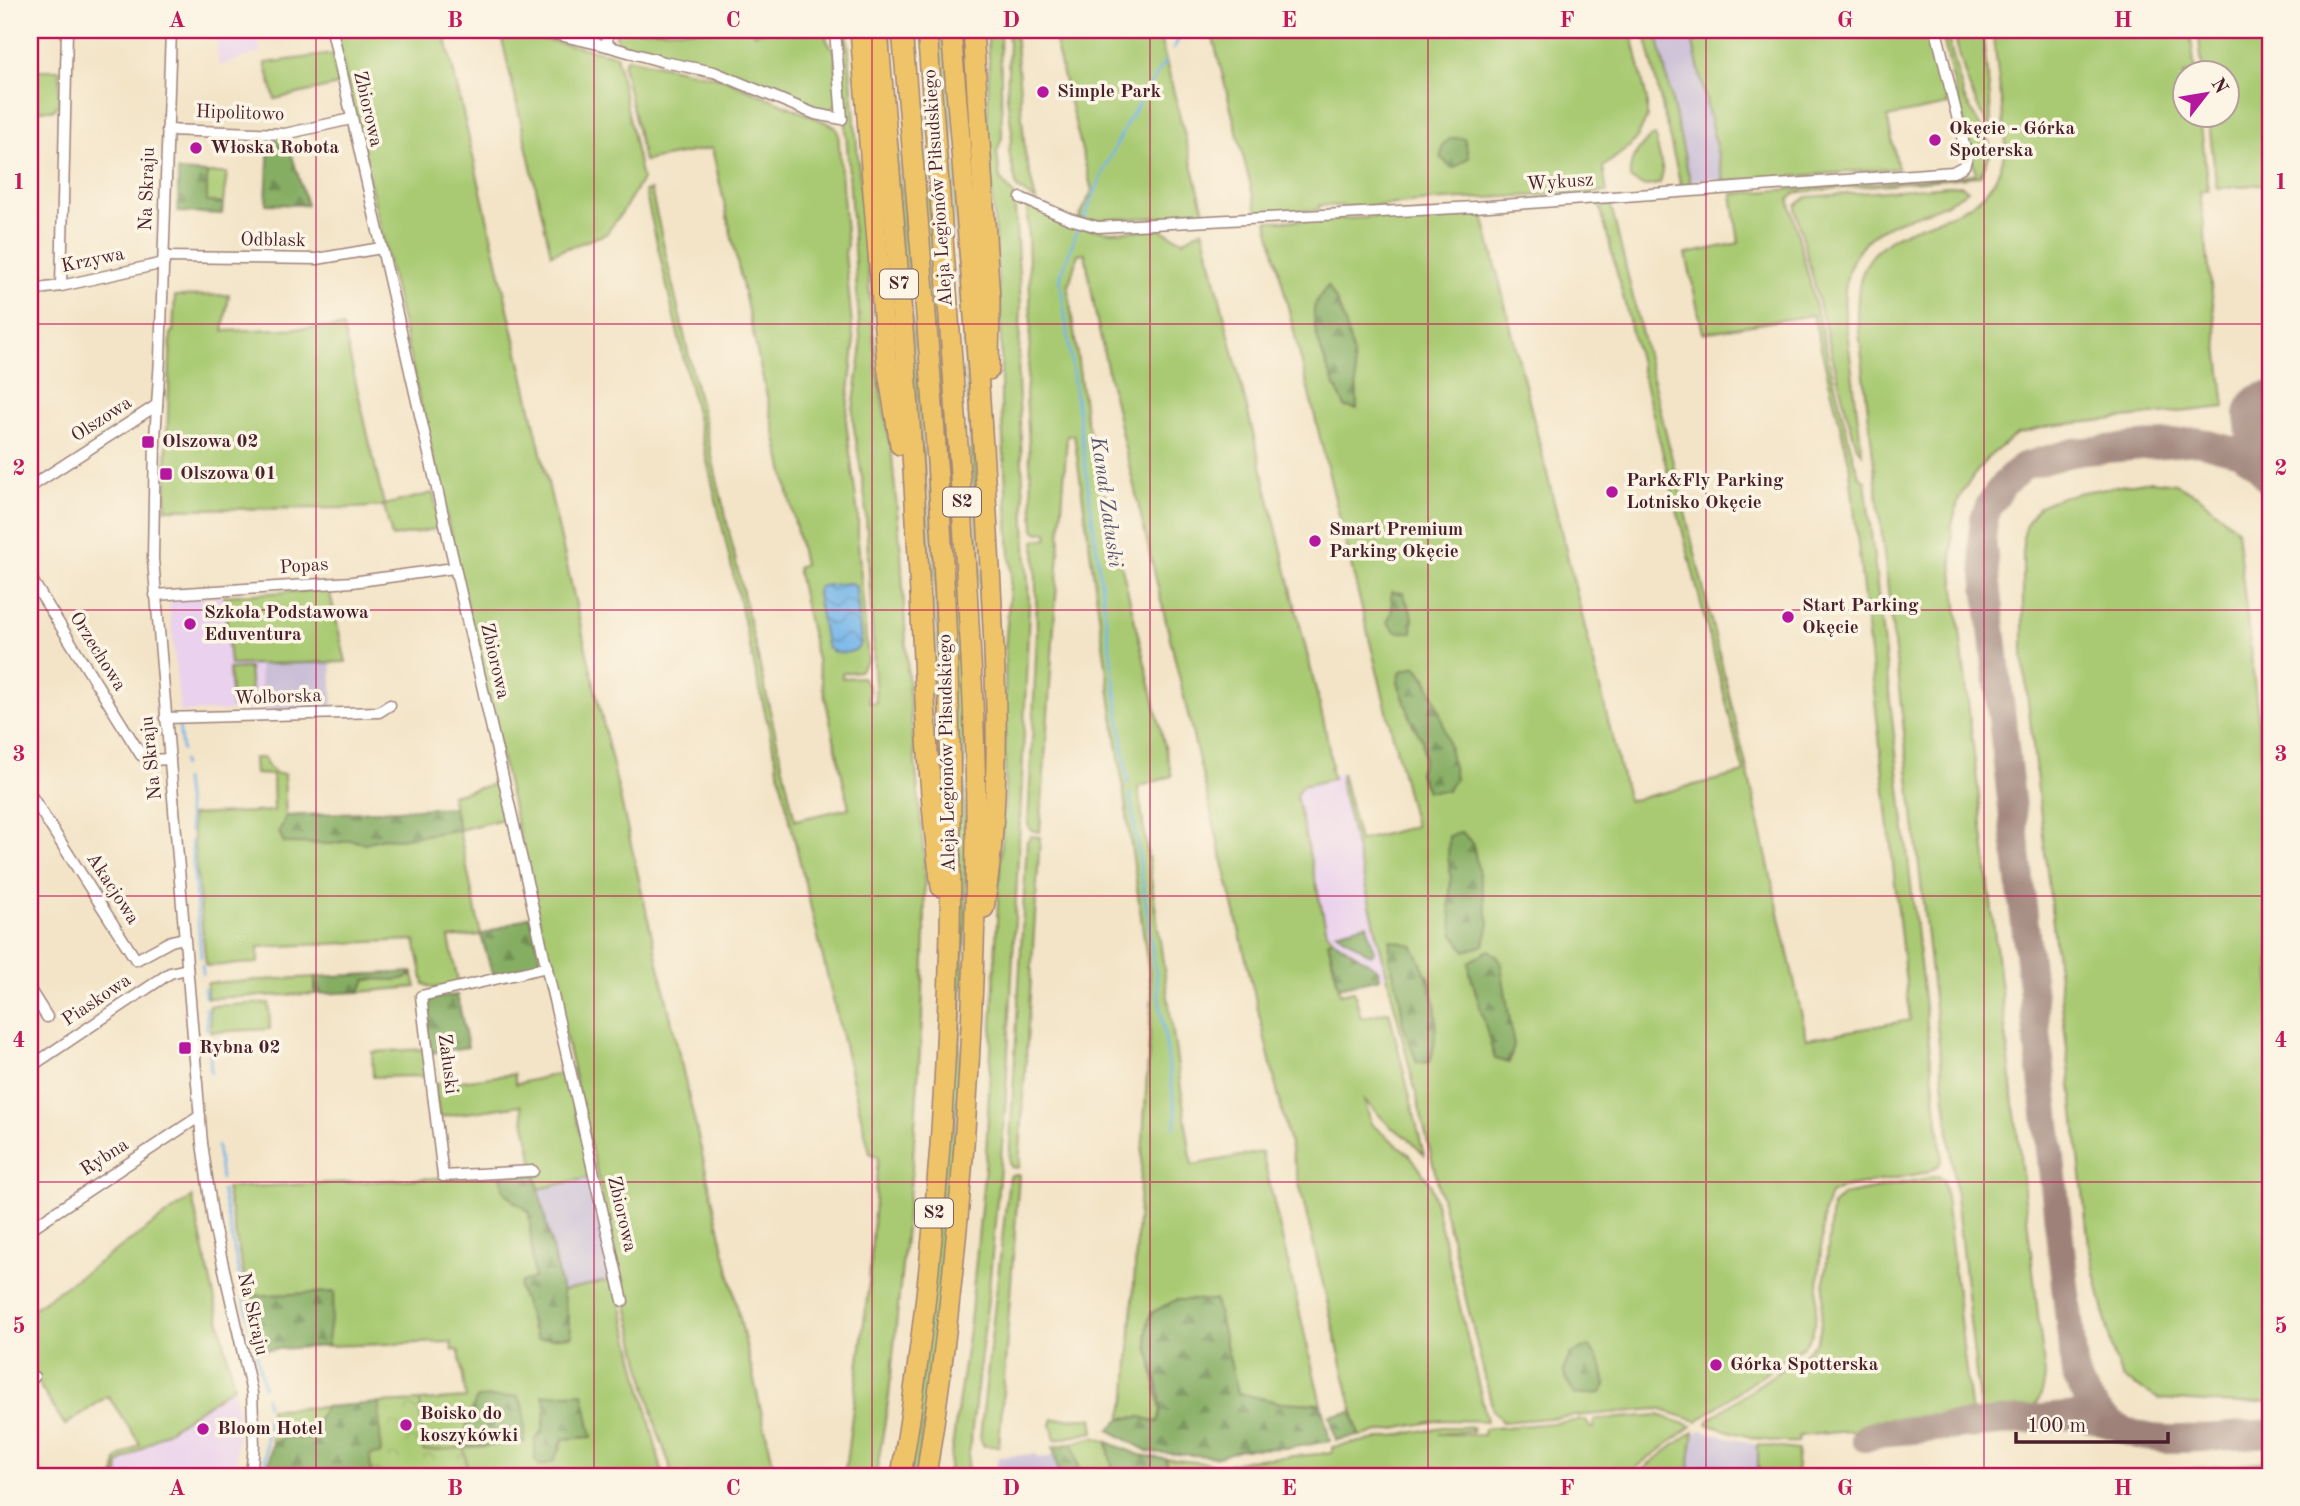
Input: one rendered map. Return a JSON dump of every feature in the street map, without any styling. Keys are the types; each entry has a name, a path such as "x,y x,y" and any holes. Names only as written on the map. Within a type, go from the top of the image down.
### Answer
{"highway":[{"path":"860,30 887,366 917,539"},
{"name":"S7","path":"878,30 906,374 932,825 949,949"},
{"name":"Aleja Legionów Piłsudskiego","path":"901,1476 921,1337 942,1105 949,949 950,742 942,536 902,30"},
{"name":"Aleja Legionów Piłsudskiego","path":"926,1476 962,1174 973,975 976,828 972,662 960,461 927,30"},
{"path":"951,30 983,441 995,649 997,756 990,874 973,975"},
{"path":"973,30 990,300 989,375 983,441"}],"street":[{"path":"61,286 67,30"},
{"name":"Na Skraju","path":"171,30 153,551 155,596 200,1116 213,1221 252,1393 254,1445 251,1476"},
{"name":"Zbiorowa","path":"332,30 623,1301"},
{"path":"537,30 714,72 815,114 842,119 835,30"},
{"path":"607,46 608,30"},
{"name":"Wykusz","path":"1021,198 1070,219 1098,227 1485,206 1953,172 1964,166 1967,157 1936,30"},
{"name":"Hipolitowo","path":"167,130 285,134 351,119"},
{"name":"Odblask","path":"164,260 317,259 381,248"},
{"name":"Krzywa","path":"30,290 61,286 164,260"},
{"name":"Olszowa","path":"30,487 158,405"},
{"name":"Popas","path":"155,596 352,582 454,568"},
{"name":"Orzechowa","path":"30,577 141,755 150,760 170,759"},
{"name":"Wolborska","path":"165,718 379,712 390,705"},
{"name":"Akacjowa","path":"30,793 136,960 171,941 184,938"},
{"name":"Załuski","path":"533,1171 443,1177 421,996 547,967"},
{"name":"Piaskowa","path":"30,1067 170,973 187,969"},
{"path":"30,990 47,1017"},
{"name":"Rybna","path":"30,1228 200,1116"}],"shaded area":[{"path":"216,30 254,30 261,52 219,66"},
{"path":"1656,30 1690,30 1724,182 1713,178 1690,182"},
{"path":"224,596 230,665 259,665 263,710 180,712 169,601"},
{"path":"331,662 333,707 263,710 259,665"},
{"path":"1342,773 1390,975 1339,987 1291,785"},
{"path":"588,1178 612,1280 562,1291 539,1189"},
{"path":"234,1386 238,1426 235,1476 118,1476 119,1464"},
{"path":"1700,1430 1758,1445 1758,1476 1688,1476 1695,1434"},
{"path":"1036,1454 1037,1458 1055,1456 1059,1476 995,1476 998,1457"}],"green space":[{"path":"335,30 444,30 776,1476 670,1476 670,1465 657,1430 640,1362"},
{"path":"500,30 616,55 642,179 606,234 551,254"},
{"path":"615,30 753,30 755,34 765,30 826,30 827,41 835,51 839,101 831,110 826,111 769,90 618,43"},
{"path":"842,30 847,30 876,364 892,456 924,856 922,1018 913,1157 889,1396 876,1476 836,1476 845,1471 869,1283 878,1157 870,1153 790,821 645,191 651,190 795,820 849,808 797,568 804,564 712,148 644,161 623,65 627,58 724,79 830,124 838,133 854,346 846,421 858,515 868,661 859,671 842,673 842,678 862,677 869,687 869,702 876,703 865,497 853,421 861,353 841,55"},
{"path":"885,30 890,30 928,522 939,790"},
{"path":"911,30 917,30 954,507 963,687 966,907 958,1090 946,1241 936,1344 916,1476 910,1476 955,1033"},
{"path":"939,30 944,30 971,359 991,756 987,790 975,505"},
{"path":"987,30 1000,30 1002,137 997,152 1000,179 1014,195 1021,306 1018,380 1029,605 1005,1112 988,1299 966,1476 948,1476 970,1322 986,1155 1005,789 1005,649 1011,573 1001,403 1001,320 987,123"},
{"path":"1007,30 1015,30 1025,153 1036,201 1017,188 1009,152 1012,132 1007,97"},
{"path":"1052,30 1158,30 1205,215 1098,220 1089,223 1079,218 1092,191"},
{"path":"1211,30 1631,30 1647,100 1647,117 1630,146 1603,167 1607,192 1361,207 1319,205 1319,210 1257,211"},
{"path":"1644,30 1656,30 1691,185 1681,186"},
{"path":"1690,30 1930,30 1948,105 1887,117 1898,168 1724,182"},
{"path":"1941,30 1946,30 1964,97 1990,144 1990,154 1980,176 1801,192 1789,199 1854,461 1859,476 1865,480 1942,1157 1940,1164 1929,1172 1842,1188 1830,1194 1824,1212 1815,1322 1811,1336 1803,1346 1697,1421 1658,1409 1502,1422 1493,1410 1340,782 1342,773 1359,841 1415,826 1267,221 1482,211 1628,801 1744,773 1599,202 1610,202 1748,773 1807,1039 1910,1020 1849,462 1813,315 1703,333 1686,254 1739,243 1732,194 1976,174","holes":["1426,677 1450,748 1427,790 1419,773 1424,759 1422,739 1413,725 1398,682","1389,958 1429,976 1436,1011 1436,1041 1417,1063 1403,1024 1400,997"]},
{"path":"1953,30 1982,30 1991,130 1972,94"},
{"path":"1993,30 2190,30 2193,60 2170,60 2170,130 2202,130 2208,190 2200,191 2225,407 2050,426 2017,434 1987,458 1966,486 1958,501 1952,525 1952,562 2045,1375 2040,1397 2027,1413 1981,1419 1857,313 1863,271 1882,246 1901,234 1965,208 1984,194 1998,174 2006,144"},
{"path":"2198,30 2270,30 2270,183 2217,189 2210,130 2240,130 2240,60 2201,60"},
{"path":"332,54 338,85 275,99 265,63"},
{"path":"30,70 60,70 59,104 54,110 30,110"},
{"path":"1655,136 1663,172 1660,183 1637,183 1630,178 1631,166 1642,146 1650,137"},
{"path":"1452,138 1464,138 1469,157 1455,168 1450,167 1441,157 1443,144"},
{"path":"269,139 287,139 307,205 266,204"},
{"path":"178,171 207,173 207,202 223,203 222,214 178,212"},
{"path":"207,173 227,173 223,203 207,202"},
{"path":"1962,185 1968,190 1959,196 1876,233 1852,262 1845,287 1845,314 1862,453 1857,447 1847,414 1796,205 1807,197"},
{"path":"1027,206 1086,228 1111,232 1159,229 1183,241 1203,229 1325,727 1332,766 1333,779 1302,786 1296,795 1327,932 1333,939 1328,941 1340,994 1354,991 1361,1018 1389,1011 1424,1155 1365,1101 1371,1124 1410,1155 1431,1185 1487,1421 1441,1420 1359,1436 1123,440 1085,253 1078,254 1068,288 1085,413 1172,776 1138,787 1192,1165 1262,1152 1321,1404 1277,1402 1238,1393 1215,1301 1146,1334 1161,1413 1158,1422 1141,1417 1121,1418 1127,1395 1152,995 1074,435 1067,436 1040,832 1031,830 1028,825 1037,635 1035,542 1048,538 1047,532 1039,533 1034,530 1026,396 1031,326"},
{"path":"1328,286 1342,313 1351,345 1357,409 1345,407 1316,333 1314,310 1319,297"},
{"path":"229,295 223,331 343,327 384,505 433,493 441,528 392,537 384,506 165,509 171,332 175,296"},
{"path":"2151,481 2176,484 2199,496 2237,529 2270,824 2270,1401 2236,1404 2159,1399 2123,1378 2114,1358 2089,1246 2023,657 2023,538 2032,515 2047,502 2092,490"},
{"path":"329,589 346,662 230,665 224,596"},
{"path":"1391,592 1403,593 1413,617 1412,632 1396,632 1387,622 1392,612"},
{"path":"1416,666 1431,689 1446,736 1455,779 1447,791 1427,791 1419,773 1424,758 1422,739 1413,725 1398,682 1401,671"},
{"path":"249,668 252,705 232,707 229,669"},
{"path":"254,758 264,758 268,767 276,774 284,774 286,816 279,832 332,844 351,840 365,843 383,838 399,839 459,829 451,795 499,783 507,818 459,830 481,935 449,938 459,986 433,988 424,984 415,940 258,947 258,963 206,966 191,815 274,811 273,775 255,774"},
{"path":"453,807 459,830 399,839 383,838 365,843 351,840 332,844 284,843 279,832 286,816"},
{"path":"1462,832 1473,844 1489,923 1484,945 1465,951 1454,935 1449,904 1449,836"},
{"path":"1031,836 1040,837 1019,1168 1011,1167 1009,1163 1027,841"},
{"path":"530,916 542,963 493,976 481,935"},
{"path":"1367,924 1374,952 1371,955 1336,932"},
{"path":"1333,939 1378,969 1380,978 1339,987 1328,941"},
{"path":"1390,940 1412,945 1431,988 1436,1030 1430,1062 1417,1063 1403,1024 1400,997 1389,958"},
{"path":"1489,950 1500,959 1514,1046 1509,1063 1495,1059 1470,973 1469,962"},
{"path":"413,972 413,975 395,980 366,980 359,992 315,994 315,977"},
{"path":"413,975 416,987 359,992 366,980 395,980"},
{"path":"315,977 315,994 207,998 207,983"},
{"path":"457,995 468,1047 430,1053 423,1000"},
{"path":"269,1003 270,1029 211,1032 209,1006"},
{"path":"424,1049 428,1076 373,1077 372,1052"},
{"path":"566,1072 591,1177 539,1189 521,1105 439,1117 435,1084 514,1074 516,1084"},
{"path":"535,1173 572,1336 537,1339 519,1288 521,1282 534,1278 529,1211 506,1194 501,1175"},
{"path":"501,1175 522,1207 529,1211 534,1279 529,1316 532,1329 572,1336 562,1291 615,1279 663,1476 572,1476 570,1472 553,1470 549,1476 468,1476 464,1448 423,1451 420,1401 466,1398 459,1351 452,1350 451,1342 327,1346 335,1292 248,1296 226,1188","holes":["546,1408 563,1439 560,1450 535,1441 543,1430"]},
{"path":"1011,1175 1019,1175 999,1446 984,1446 980,1439"},
{"path":"1938,1176 1944,1180 1971,1416 1969,1419 1799,1436 1798,1442 1764,1440 1709,1425 1707,1423 1711,1418 1805,1353 1816,1342 1820,1330 1832,1206 1843,1195"},
{"path":"192,1197 234,1386 119,1464 118,1476 114,1476 117,1459 140,1444 108,1396 65,1425 30,1371 30,1311"},
{"path":"335,1292 327,1346 261,1350 248,1296"},
{"path":"1176,1300 1215,1300 1238,1393 1277,1402 1321,1404 1330,1441 1289,1448 1241,1449 1219,1457 1149,1452 1109,1430 1121,1418 1141,1417 1158,1422 1161,1401 1148,1346 1147,1327 1151,1313"},
{"path":"1589,1346 1602,1366 1606,1385 1601,1393 1574,1395 1563,1371 1570,1354"},
{"path":"583,1393 592,1437 563,1439 554,1461 541,1466 535,1460 535,1441 543,1430 546,1408 543,1395"},
{"path":"518,1396 524,1409 525,1442 464,1448 468,1419 477,1398"},
{"path":"420,1401 423,1451 464,1448 468,1476 371,1476 370,1455 381,1454 379,1403"},
{"path":"379,1403 381,1455 370,1455 371,1476 267,1476 272,1443 286,1437 308,1439 325,1407"},
{"path":"325,1407 308,1439 286,1437 272,1443 270,1409"},
{"path":"1352,1412 1359,1436 1336,1440 1330,1415"},
{"path":"1658,1415 1692,1426 1625,1476 1170,1476 1166,1459 1225,1465 1245,1460 1332,1453 1332,1447 1443,1427 1473,1427 1472,1431 1438,1434 1483,1435 1484,1429 1586,1420 1590,1428 1594,1428 1594,1420"},
{"path":"1092,1418 1094,1432 1055,1440 1051,1424 1053,1419"},
{"path":"1694,1432 1688,1476 1634,1476 1685,1437"},
{"path":"1094,1437 1107,1442 1114,1476 1080,1476 1073,1443"},
{"path":"1107,1442 1140,1455 1166,1459 1170,1476 1114,1476"},
{"path":"1073,1443 1080,1476 1059,1476 1053,1447"},
{"path":"1758,1445 1798,1450 1796,1476 1758,1476"},
{"path":"2270,1462 2270,1476 2109,1476"}],"water":[{"path":"850,583 856,588 861,642 855,650 837,652 826,645 818,588"}],"waterway":[{"name":"Kanał Załuski","path":"1173,49 1184,30"},
{"name":"Kanał Załuski","path":"1084,219 1127,123 1165,61"},
{"name":"Kanał Załuski","path":"1078,228 1060,278 1128,783"},
{"path":"179,725 182,751"},
{"path":"183,761 183,766"},
{"path":"184,780 190,832"},
{"name":"Kanał Załuski","path":"1130,794 1176,1116 1175,1127"},
{"path":"191,841 201,958"},
{"path":"202,965 203,974"},
{"path":"204,988 205,997"},
{"path":"206,1008 207,1029"},
{"path":"209,1042 211,1073"},
{"path":"217,1146 221,1179"},
{"path":"222,1190 242,1288"},
{"path":"244,1298 264,1387"},
{"path":"266,1397 267,1406"},
{"path":"265,1464 267,1417"}],"taxiway":[{"path":"2270,481 2255,462 2239,452 2197,441 2074,452 2024,466 2004,484 1989,506 1984,519 1982,539 2075,1374 2098,1412 2126,1431 2162,1439 2270,1433"},
{"path":"1865,1438 1879,1433 2066,1416 2081,1416 2112,1425"}],"runway":[{"path":"2268,416 2270,431"}],"place":[{"name":"Simple Park","path":"1043,92"},
{"name":"Okęcie - Górka Spoterska","path":"1935,140"},
{"name":"Włoska Robota","path":"196,148"},
{"name":"Olszowa 02","path":"148,442"},
{"name":"Olszowa 01","path":"166,474"},
{"name":"Park&Fly Parking Lotnisko Okęcie","path":"1612,492"},
{"name":"Smart Premium Parking Okęcie","path":"1315,541"},
{"name":"Start Parking Okęcie","path":"1788,617"},
{"name":"Szkoła Podstawowa Eduventura","path":"190,624"},
{"name":"Rybna 02","path":"185,1048"},
{"name":"Górka Spotterska","path":"1716,1365"},
{"name":"Boisko do koszykówki","path":"406,1425"},
{"name":"Bloom Hotel","path":"203,1429"}]}
